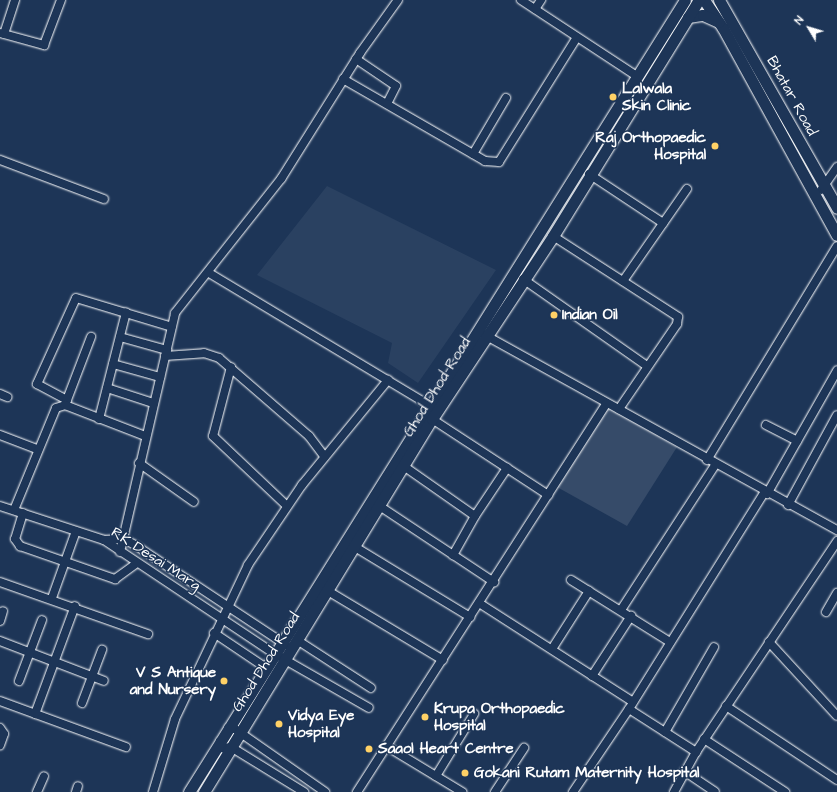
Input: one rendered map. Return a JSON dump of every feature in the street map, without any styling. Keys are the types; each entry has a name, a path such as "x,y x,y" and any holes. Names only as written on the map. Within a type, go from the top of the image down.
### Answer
{"main road":[{"path":"189,792 266,668 280,657 291,644 430,406 482,333 685,0"},
{"name":"Ghod Dhod Road","path":"291,644 328,591 405,467 482,333 553,236 588,174 699,0"},
{"path":"704,0 720,22 837,235"},
{"name":"Bhatar Road","path":"719,0 831,185 837,208"},
{"path":"688,17 703,15 720,22"},
{"name":"Ghod Dhod Road","path":"204,792 231,748 280,657"}],"street":[{"path":"15,0 2,34 44,45 61,0"},
{"path":"120,552 124,540 138,463 175,313 209,272 281,179 356,59 398,0"},
{"path":"521,0 638,77"},
{"path":"535,9 541,0"},
{"path":"343,79 472,154 492,163 505,158 577,37"},
{"path":"356,59 396,86 387,104"},
{"path":"472,154 506,98"},
{"path":"0,160 104,199"},
{"path":"814,195 831,185 837,167"},
{"path":"588,174 663,223"},
{"path":"623,281 687,189"},
{"path":"553,236 678,317 677,324 619,409"},
{"path":"707,460 837,246"},
{"path":"209,272 430,406"},
{"path":"523,279 647,366"},
{"path":"145,436 66,403 36,384 71,303 79,297 172,327"},
{"path":"99,418 126,312"},
{"path":"482,333 619,409 766,494 837,530"},
{"path":"14,510 37,449 54,412 66,403 91,337"},
{"path":"120,337 166,353 209,353 231,367 309,436 325,457"},
{"path":"113,364 160,377"},
{"path":"231,367 213,436 287,506"},
{"path":"573,792 631,705 766,494 837,371"},
{"path":"154,792 175,719 221,618 229,605 248,565 287,506 388,380"},
{"path":"107,388 153,403"},
{"path":"357,792 388,747 607,403"},
{"path":"788,505 837,415"},
{"path":"432,419 548,495"},
{"path":"766,425 797,441"},
{"path":"0,435 37,449"},
{"path":"138,463 194,502"},
{"path":"621,610 715,465"},
{"path":"405,467 476,516"},
{"path":"453,555 507,468"},
{"name":"RK Desai Marg","path":"0,506 104,540 280,657 369,708"},
{"path":"381,506 494,582"},
{"path":"23,513 17,544 118,579 137,563"},
{"path":"52,598 76,531"},
{"path":"104,540 124,540 291,644 371,688"},
{"path":"674,792 684,771 704,739 837,541"},
{"path":"355,547 470,617"},
{"path":"571,580 631,616 670,642"},
{"path":"0,582 75,606 148,634"},
{"path":"328,591 443,660"},
{"path":"552,649 589,591"},
{"path":"826,612 836,598"},
{"path":"479,603 592,676 664,732 696,752"},
{"path":"35,714 75,606"},
{"path":"0,621 3,611"},
{"path":"592,676 631,616"},
{"path":"19,681 42,620"},
{"path":"214,633 266,668"},
{"path":"0,641 104,681"},
{"path":"769,642 837,716"},
{"path":"664,732 714,647"},
{"path":"82,702 102,650"},
{"path":"0,701 126,747"},
{"path":"726,706 837,780"},
{"path":"436,776 474,714"},
{"path":"0,728 4,734 0,745"},
{"path":"228,728 235,729 238,735 325,792"},
{"path":"704,739 785,792"},
{"path":"220,741 222,747 231,748 304,792"},
{"path":"388,747 462,792"},
{"path":"495,792 524,748"},
{"path":"684,771 715,792"},
{"path":"37,792 44,776"}],"shaded area":[{"path":"327,186 496,270 418,383 388,363 392,343 257,275"},
{"path":"607,407 677,447 627,526 557,487"}],"place":[{"name":"Lalwala Skin Clinic","path":"613,97"},
{"name":"Raj Orthopaedic Hospital","path":"715,146"},
{"name":"Indian Oil","path":"554,315"},
{"name":"V S Antique and Nursery","path":"224,681"},
{"name":"Krupa Orthopaedic Hospital","path":"425,717"},
{"name":"Vidya Eye Hospital","path":"279,724"},
{"name":"Saaol Heart Centre","path":"369,749"},
{"name":"Gokani Rutam Maternity Hospital","path":"465,773"}]}
